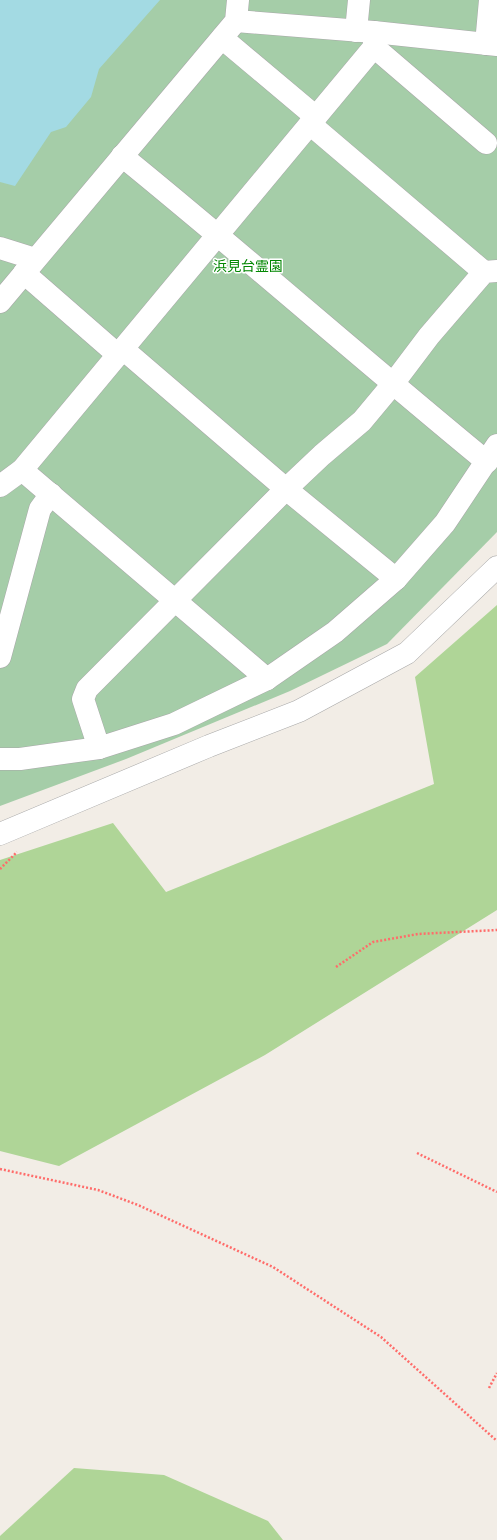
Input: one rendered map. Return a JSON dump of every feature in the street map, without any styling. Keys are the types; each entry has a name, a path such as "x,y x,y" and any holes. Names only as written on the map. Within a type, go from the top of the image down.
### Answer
{"street":[{"path":"0,302 236,21 238,0"},
{"path":"359,0 368,37 486,143"},
{"path":"236,21 368,37 491,45 490,0"},
{"path":"0,486 22,470 313,121 368,37"},
{"path":"100,748 83,699 87,689 286,489 362,421 392,385 429,336 490,271 313,121 222,38"},
{"path":"0,759 20,759 100,748 174,724 267,679 335,632 396,579 445,524 492,454 392,385 218,235 122,156"},
{"path":"0,248 30,266 121,352 396,579"},
{"path":"22,470 267,679"},
{"path":"0,656 40,509 51,494"},
{"path":"0,834 209,746 300,711 407,653 497,567"}],"path":[{"path":"336,967 373,942 418,934 497,930"},
{"path":"416,1153 497,1192"},
{"path":"0,1169 98,1190 138,1205 273,1267 381,1337 497,1441"},
{"path":"489,1388 497,1373"}],"green space":[{"name":"浜見台霊園","path":"0,0 497,0 497,532 387,644 290,691 126,759 0,806"},
{"path":"497,605 497,910 265,1055 59,1166 0,1151 0,860 113,823 166,892 434,784 415,677"},
{"path":"74,1468 164,1475 268,1521 283,1540 0,1540 0,1536"}],"water":[{"path":"0,0 160,0 99,69 91,97 66,127 51,132 15,186 0,182"}]}
